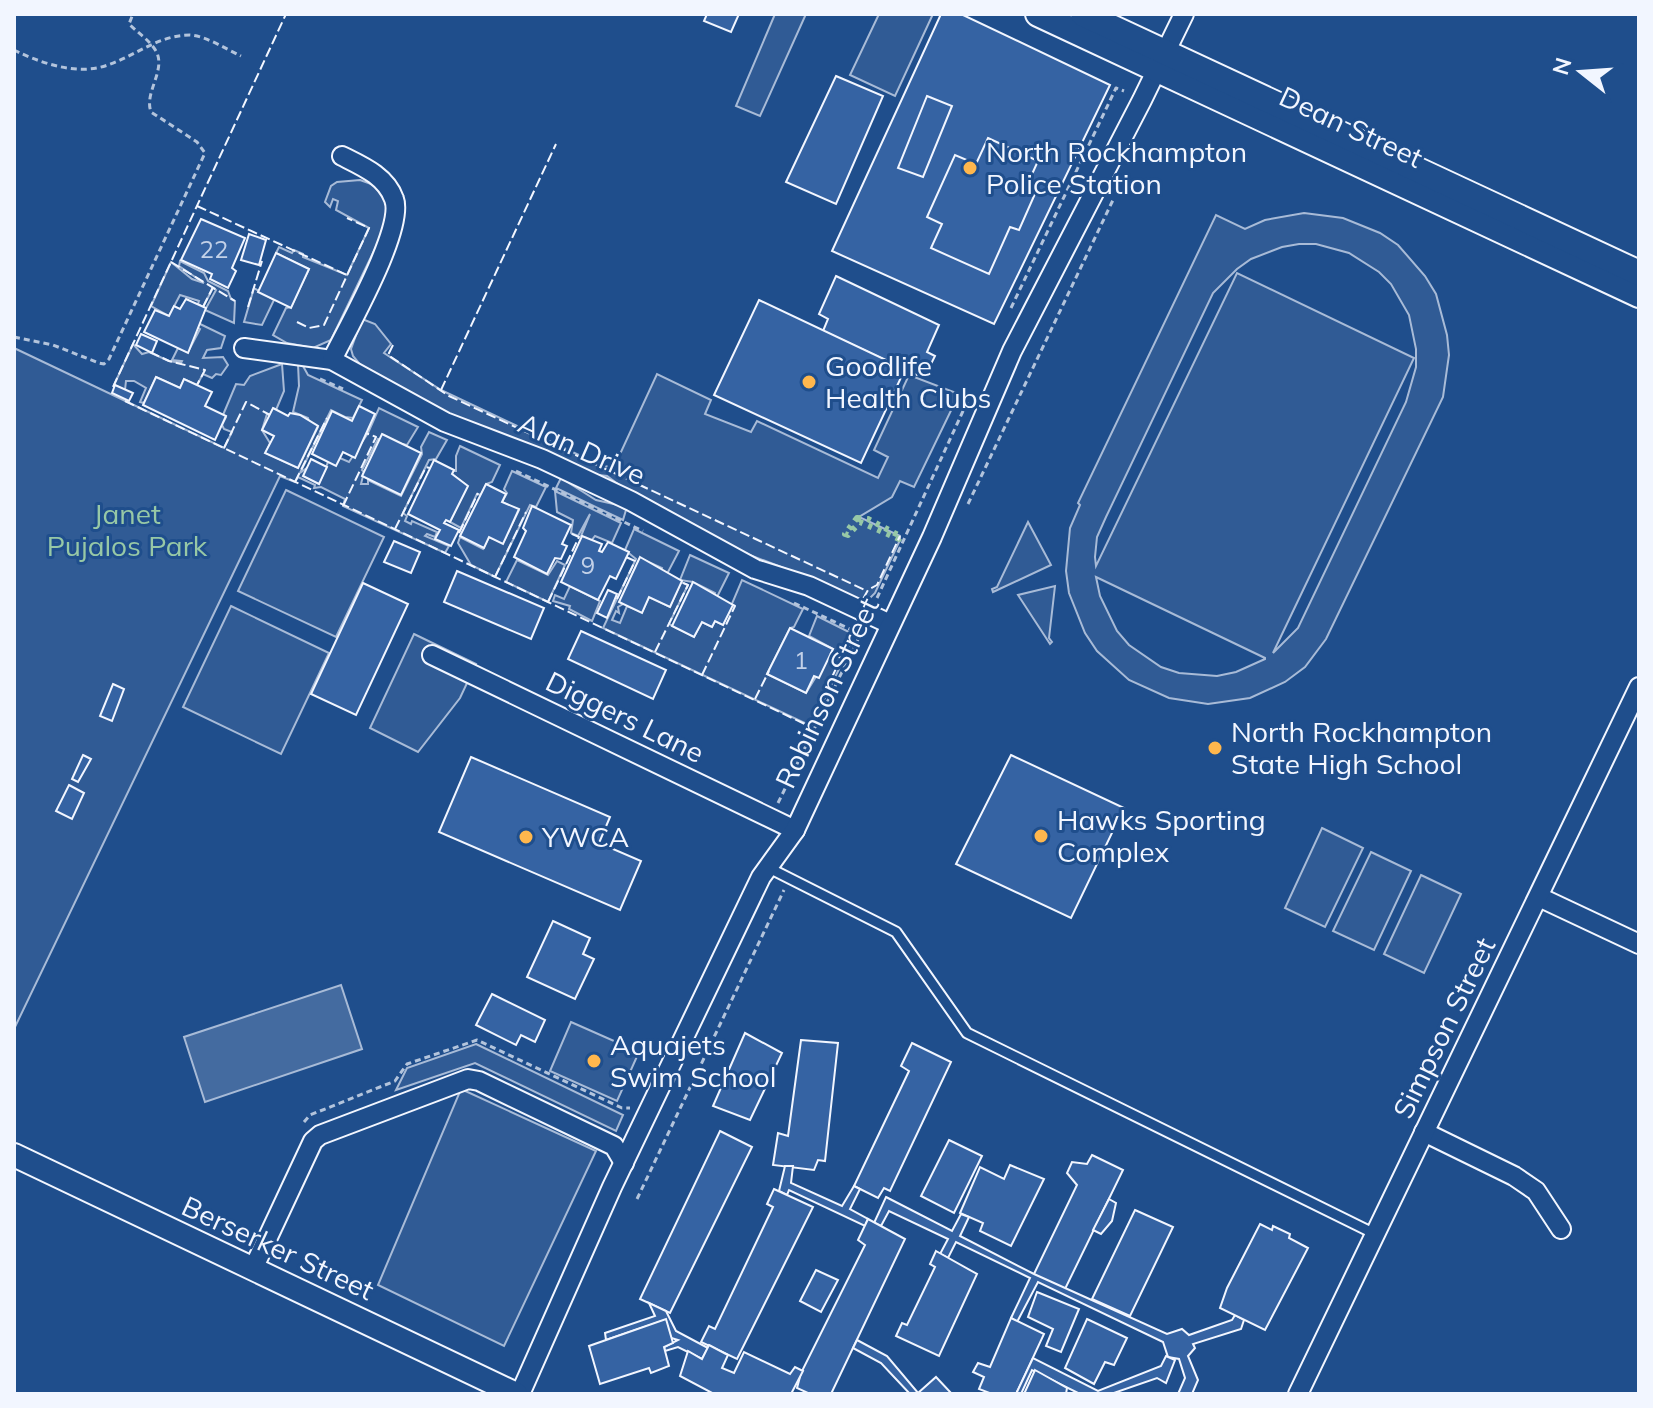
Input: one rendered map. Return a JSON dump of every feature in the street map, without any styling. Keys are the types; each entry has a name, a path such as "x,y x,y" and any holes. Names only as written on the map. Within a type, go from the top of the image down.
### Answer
{"main road":[{"name":"Dean Street","path":"1038,14 1161,61 1639,273"},
{"name":"Dean Street","path":"1083,14 1161,61 1639,295"}],"street":[{"name":"Robinson Street","path":"518,1394 624,1163 767,867 795,830 932,537 1012,351 1184,14"},
{"path":"332,360 390,240 395,217 395,202 389,189 368,169 342,156"},
{"name":"Alan Drive","path":"244,348 332,360 445,422 542,459 631,501 755,569 809,586 890,624"},
{"name":"Diggers Lane","path":"432,655 795,830"},
{"name":"Simpson Street","path":"1298,1394 1639,687"},
{"path":"1539,897 1639,944"},
{"path":"253,1269 313,1141 320,1135 468,1079 479,1081 614,1146 624,1163"},
{"path":"1424,1132 1514,1176 1536,1191 1561,1229"},
{"name":"Berserker Street","path":"14,1155 518,1394"}],"lane":[{"path":"767,867 896,932 967,1033 1375,1234"}],"path":[{"path":"14,337 53,345 104,364 119,343 205,153 197,142 151,112 149,99 159,61 151,44 129,24 133,14"},
{"path":"14,50 34,60 68,68 96,68 151,44 187,35 198,36 241,56"},
{"path":"308,358 309,373 344,390"},
{"path":"507,467 654,536"},
{"path":"786,599 852,630 858,636"}],"shaded area":[{"path":"775,14 806,14 760,116 736,106"},
{"path":"879,14 933,14 895,96 850,75"},
{"path":"360,180 374,185 384,198 387,210 384,230 331,340 313,348 287,343 273,335 309,269 276,253 279,247 292,253 294,250 303,257 347,275 369,228 336,210 338,201 333,199 330,207 325,202 331,186 337,182"},
{"path":"1304,213 1343,218 1380,233 1398,245 1436,294 1449,355 1443,397 1326,639 1305,667 1285,682 1250,698 1208,704 1169,698 1129,680 1097,651 1085,633 1069,593 1066,571 1070,528 1080,505 1078,503 1216,215 1245,229 1265,220","holes":["1299,244 1316,244 1349,253 1379,272 1391,284 1409,315 1416,349 1416,367 1406,402 1298,628 1273,653 1414,358 1237,273 1096,566 1095,557 1097,537 1213,293 1251,259","1096,577 1265,658 1265,659 1236,672 1217,676 1179,673 1161,667 1129,645 1117,631 1100,596"]},
{"path":"180,261 204,273 208,281 228,291 235,301 234,323 205,310 216,290 213,288 203,307 198,304 199,301 180,295 169,316 151,306 171,262 192,279 204,283 179,266"},
{"path":"254,288 274,300 262,325 244,322"},
{"path":"362,319 375,324 391,344 384,353 441,390 609,467 615,465 657,374 711,400 705,414 751,432 757,421 878,478 888,457 874,450 909,375 959,394 914,487 900,481 892,497 859,517 900,536 900,540 875,593 869,599 857,600 742,552 626,490 607,476 590,474 445,413 362,367 351,349"},
{"path":"198,323 225,336 221,348 207,350 203,358 223,357 228,365 221,375 216,374 212,378 203,374 197,385 184,379 180,388 156,377 144,403 140,402 146,388 134,381 126,381 125,390 114,385 133,344 142,354 149,352 169,361 181,363 172,360 178,348 188,352 200,329"},
{"name":"Janet Pujalos Park","path":"14,348 224,448 232,432 224,429 222,425 226,417 223,415 236,384 244,385 250,376 282,364 284,391 276,410 267,414 262,430 270,443 266,453 298,468 318,427 308,418 293,412 299,386 298,364 303,366 308,375 362,400 353,418 331,410 300,473 308,467 304,476 319,484 328,462 340,458 349,462 368,433 379,408 418,427 407,445 378,439 362,470 361,484 368,484 368,480 401,496 422,454 421,447 429,432 447,440 436,459 429,460 403,513 407,516 405,521 437,532 435,537 425,536 449,546 445,553 343,506 345,499 321,487 314,488 315,485 298,477 295,482 280,476 14,1029"},
{"path":"460,446 500,465 492,482 486,484 481,495 477,494 461,528 450,522 467,486 452,474 456,471"},
{"path":"512,471 546,487 536,507 530,505 495,577 471,565 458,543 460,537 483,549 489,537 503,543 519,510 502,502"},
{"path":"561,478 596,500 626,510 623,520 556,488"},
{"path":"286,490 384,537 336,637 238,591"},
{"path":"555,491 621,523 612,543 595,536 591,541 581,536 590,514 578,536 571,533 573,520 557,512"},
{"path":"1028,522 1051,565 993,592 992,589 997,587"},
{"path":"634,529 679,551 667,574 661,571 662,568 640,558 620,602 623,604 618,607 619,613 616,611 612,620 620,623 627,606 642,612 649,597 670,607 681,582 688,585 669,624 694,637 702,622 712,627 715,621 723,625 742,580 803,609 767,674 806,693 833,649 809,636 817,616 853,634 848,651 811,726 603,628 636,559 625,550"},
{"path":"690,555 729,573 717,597 693,582 680,580"},
{"path":"517,560 548,575 557,561 565,565 548,602 506,582"},
{"path":"570,586 600,601 592,621 569,609 570,606 553,601 555,595 564,599"},
{"path":"1055,586 1049,638 1052,642 1050,644 1018,595"},
{"path":"231,606 329,653 281,754 183,707"},
{"path":"414,634 476,664 460,698 418,752 370,728"},
{"path":"1322,828 1363,848 1325,927 1285,908"},
{"path":"1371,852 1411,871 1374,950 1333,931"},
{"path":"1421,875 1461,894 1424,973 1384,954"},
{"path":"341,985 362,1049 205,1102 184,1037"},
{"name":"Aquajets Swim School","path":"571,1022 639,1052 617,1101 550,1071"},
{"path":"476,1044 623,1115 616,1131 475,1063 396,1090 407,1068"},
{"path":"461,1089 596,1151 504,1346 378,1285"}],"building":[{"path":"707,14 739,14 731,32 704,21"},
{"name":"North Rockhampton Police Station","path":"941,14 961,14 1110,85 994,324 832,251"},
{"path":"836,76 883,96 836,204 786,182"},
{"path":"927,96 952,106 923,177 898,168"},
{"name":"North Rockhampton Police Station","path":"988,138 1038,161 1028,183 1038,187 1019,230 1010,227 989,274 931,248 942,224 927,217 955,155 976,164"},
{"path":"201,219 245,238 232,268 236,271 228,288 210,279 212,274 181,260"},
{"path":"249,234 266,240 259,265 241,260"},
{"path":"276,253 309,269 291,308 258,292"},
{"path":"836,276 939,325 927,352 935,356 930,366 923,363 917,375 823,331 828,319 819,314"},
{"path":"186,299 206,308 188,353 144,332 155,310 169,316 174,306 180,309"},
{"name":"Goodlife Health Clubs","path":"759,300 905,369 861,463 714,395"},
{"path":"141,334 157,341 152,353 136,345"},
{"path":"156,377 180,388 184,379 212,392 205,406 226,416 215,440 143,405"},
{"path":"115,385 133,393 129,401 112,393"},
{"path":"359,406 375,414 355,458 343,452 336,466 312,454 332,411 352,421"},
{"path":"273,408 288,416 290,413 300,415 318,426 298,468 265,453 274,436 262,430"},
{"path":"382,434 421,453 401,495 362,476"},
{"path":"311,459 327,467 319,484 303,476"},
{"path":"434,460 454,470 452,474 468,486 450,522 446,520 444,523 459,530 451,546 435,539 440,530 408,514"},
{"path":"486,484 506,494 502,502 519,509 503,544 489,537 484,548 460,536"},
{"path":"532,506 571,525 562,544 567,546 561,559 555,558 547,574 514,557 526,531 523,528"},
{"path":"582,536 602,544 599,551 602,552 608,542 629,552 616,579 610,576 598,600 561,582"},
{"path":"394,541 420,552 411,573 384,562"},
{"path":"640,557 682,581 670,607 649,597 642,613 619,602"},
{"path":"457,571 544,608 531,639 444,602"},
{"path":"693,582 733,605 723,625 715,621 712,627 702,622 694,637 672,626"},
{"path":"363,583 408,604 356,715 311,694"},
{"path":"608,590 617,594 607,618 597,613"},
{"path":"790,628 833,649 819,678 814,676 806,693 767,674"},
{"path":"581,631 666,670 653,699 568,659"},
{"path":"113,684 124,689 112,721 100,716"},
{"path":"83,755 91,759 78,782 72,779"},
{"name":"Hawks Sporting Complex","path":"1011,755 1124,808 1071,918 956,864"},
{"name":"YWCA","path":"471,757 610,817 599,843 641,861 620,910 439,832"},
{"path":"69,785 84,793 72,819 56,811"},
{"path":"553,921 590,938 583,954 594,959 575,999 527,977"},
{"path":"492,994 545,1020 535,1042 521,1035 516,1045 476,1025"},
{"path":"745,1033 782,1053 750,1120 713,1106"},
{"path":"801,1040 838,1043 825,1161 818,1160 814,1170 773,1165 778,1133 788,1136"},
{"path":"912,1043 951,1062 890,1191 884,1188 878,1198 854,1186 909,1071 901,1066"},
{"path":"720,1131 752,1147 670,1313 640,1299"},
{"path":"949,1140 982,1156 954,1213 921,1196"},
{"path":"1092,1155 1123,1170 1065,1289 1033,1276 1077,1185 1067,1173 1072,1162 1087,1164"},
{"path":"1010,1165 1044,1179 1011,1246 980,1231 983,1223 960,1213 980,1167 1004,1179"},
{"path":"785,1166 793,1166 791,1183 842,1206 854,1186 860,1189 850,1209 868,1219 865,1226 789,1190 787,1195 779,1191"},
{"path":"774,1189 813,1207 737,1359 701,1342 709,1326 715,1329 773,1207 767,1204"},
{"path":"886,1197 952,1231 961,1214 969,1217 960,1236 1034,1274 1167,1334 1182,1329 1189,1335 1232,1320 1235,1315 1244,1320 1241,1329 1193,1344 1195,1348 1188,1356 1198,1380 1192,1394 1178,1394 1185,1378 1179,1359 1168,1357 1163,1342 1038,1282 1017,1322 1011,1318 1030,1278 956,1242 948,1258 940,1254 948,1239 889,1211 881,1226 874,1223"},
{"path":"1109,1199 1116,1203 1112,1221 1101,1234 1093,1230"},
{"path":"1135,1210 1173,1227 1130,1316 1092,1299"},
{"path":"868,1219 905,1239 831,1394 810,1394 797,1388 801,1373 865,1245 858,1240"},
{"path":"1260,1224 1290,1234 1289,1238 1308,1248 1265,1330 1220,1308"},
{"path":"936,1251 977,1274 939,1356 896,1336 902,1323 907,1325 935,1267 930,1264"},
{"path":"816,1270 838,1280 821,1312 800,1301"},
{"path":"1037,1292 1079,1309 1061,1352 1046,1346 1053,1329 1028,1317"},
{"path":"649,1303 666,1311 676,1331 708,1348 702,1359 678,1347 665,1351 664,1347 678,1340 668,1337 662,1321 606,1340 605,1333 655,1316"},
{"path":"1011,1318 1044,1334 1016,1394 992,1394 979,1389 984,1377 973,1372 978,1363 990,1367"},
{"path":"666,1319 673,1343 664,1347 669,1366 651,1373 649,1368 600,1384 589,1346"},
{"path":"1087,1319 1127,1338 1114,1365 1105,1362 1094,1384 1065,1368"},
{"path":"857,1340 887,1356 919,1394 910,1394 881,1363 853,1348"},
{"path":"709,1345 728,1355 722,1368 734,1373 744,1352 790,1374 795,1367 803,1371 791,1394 714,1394 680,1376 688,1351 702,1359"},
{"path":"1166,1356 1175,1360 1166,1383 1157,1378 1111,1394 1080,1394 1032,1370 1021,1394 1016,1394 1033,1358 1098,1391 1161,1366"},
{"path":"1035,1370 1067,1388 1066,1394 1024,1394"},
{"path":"936,1377 952,1394 917,1394 918,1393"}],"hedge":[{"path":"857,518 868,519 900,536 899,539 860,522 848,535 845,534 857,518"}],"fence":[{"path":"113,387 286,14"},
{"path":"441,390 556,144"},
{"path":"197,206 347,275"},
{"path":"297,322 309,328 324,325 369,228 347,218"},
{"path":"248,307 262,261"},
{"path":"171,262 235,301"},
{"path":"203,307 213,287"},
{"path":"393,345 388,355 449,396 867,591"},
{"path":"150,352 169,361 205,370 197,385"},
{"path":"125,401 809,726 841,658 830,653"},
{"path":"224,448 246,402 270,415"},
{"path":"295,482 327,418"},
{"path":"343,506 376,437 366,433"},
{"path":"395,529 426,467 430,468"},
{"path":"459,533 478,493"},
{"path":"495,577 526,512"},
{"path":"548,602 579,537 567,532"},
{"path":"863,599 868,590 877,585 900,536"},
{"path":"617,599 635,561 626,557"},
{"path":"655,652 688,585 681,582"},
{"path":"702,675 733,605"},
{"path":"755,699 769,671"}],"place":[{"name":"North Rockhampton Police Station","path":"970,168"},
{"name":"Goodlife Health Clubs","path":"809,382"},
{"name":"North Rockhampton State High School","path":"1215,748"},
{"name":"Hawks Sporting Complex","path":"1041,836"},
{"name":"YWCA","path":"526,837"},
{"name":"Aquajets Swim School","path":"594,1061"}]}
